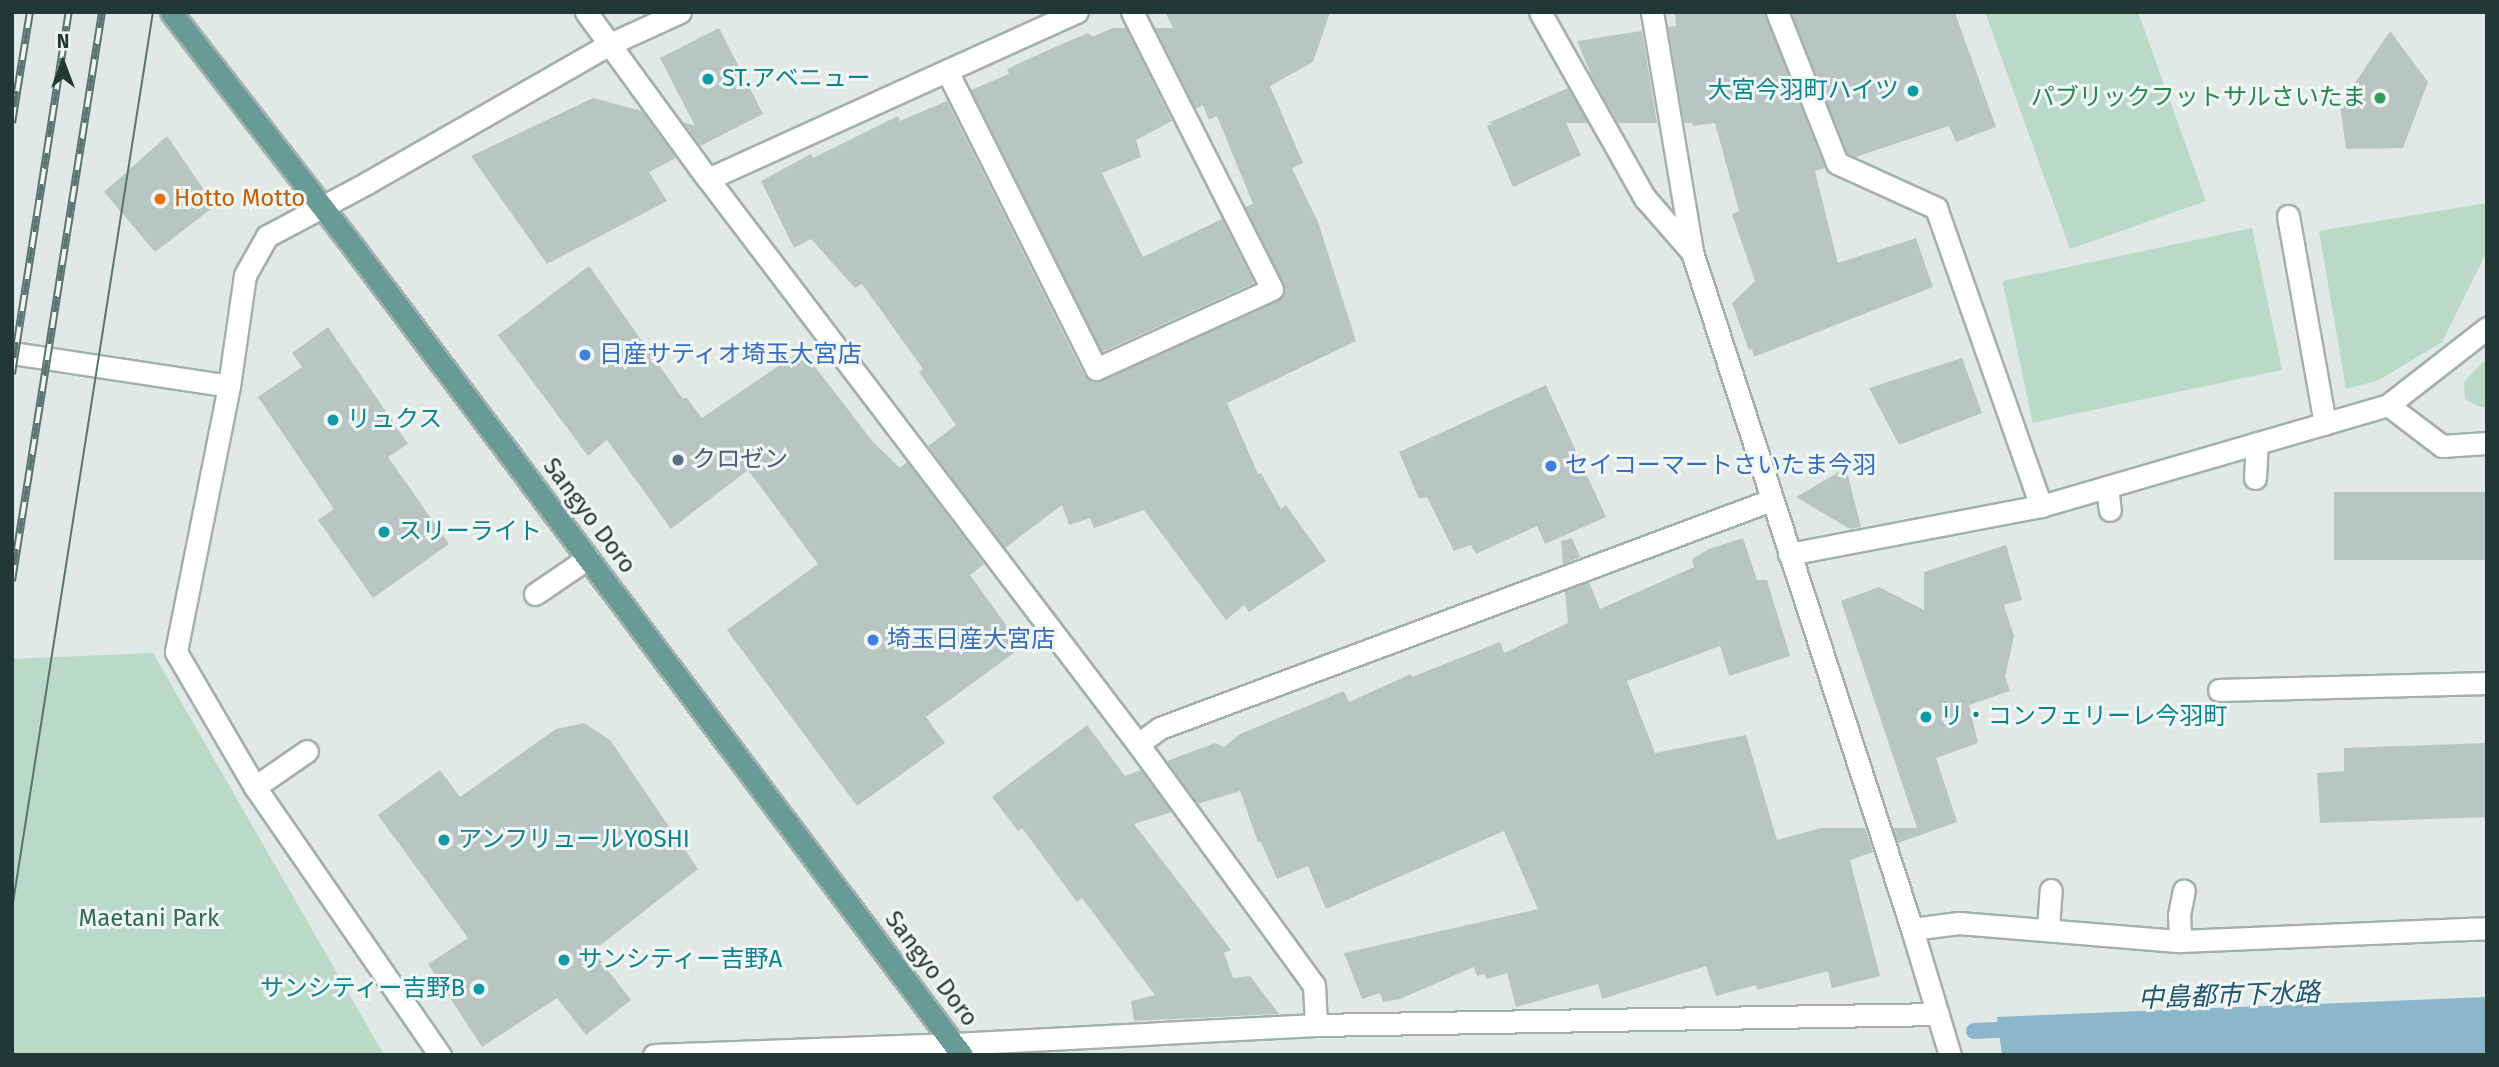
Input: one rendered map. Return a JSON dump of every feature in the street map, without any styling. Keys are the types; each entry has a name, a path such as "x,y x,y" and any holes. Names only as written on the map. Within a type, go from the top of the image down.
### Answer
{"main road":[{"name":"Sangyo Doro","path":"171,12 958,1049"}],"street":[{"path":"586,12 708,179 1138,744 1314,985 1316,1025"},
{"path":"440,1055 255,787 176,652 229,386 245,275 267,236 610,44 680,12"},
{"path":"708,179 1077,12"},
{"path":"947,71 1097,369 1272,289 1132,12"},
{"path":"1540,12 1645,198 1692,252"},
{"path":"1652,12 1692,252 1912,929 1950,1055"},
{"path":"1777,12 1837,163 1936,208 2041,506"},
{"path":"2288,216 2325,424"},
{"path":"1789,554 2041,506 2388,405 2487,328"},
{"path":"12,353 229,386"},
{"path":"2388,405 2442,446 2487,443"},
{"path":"2255,478 2257,443"},
{"path":"2107,487 2110,510"},
{"path":"1138,744 1160,728 1771,500"},
{"path":"535,594 588,558"},
{"path":"2219,690 2487,682"},
{"path":"255,787 307,751"},
{"path":"2048,929 2051,890"},
{"path":"2180,941 2179,915 2184,890"},
{"path":"1912,929 1959,923 2180,941 2487,928"},
{"path":"654,1055 958,1049 1316,1025 1938,1014"}],"green space":[{"path":"1985,12 2138,12 2206,201 2070,249"},
{"path":"2487,203 2487,251 2442,342 2379,380 2346,389 2319,231"},
{"path":"2252,228 2282,370 2033,423 2003,281"},
{"path":"2487,358 2487,407 2480,407 2465,399 2464,382"},
{"name":"Maetani Park","path":"153,653 384,1055 12,1055 12,659"}],"water":[{"path":"2487,997 2487,1054 2002,1055 1997,1017"}],"building":[{"path":"1165,12 1330,12 1313,62 1270,86 1303,163 1292,168 1318,222 1356,341 1227,403 1258,474 1261,473 1281,509 1286,505 1326,561 1249,612 1244,605 1226,620 1144,510 1094,528 1090,518 1069,525 1062,505 1005,548 928,446 956,425 919,372 923,369 862,284 855,288 811,239 794,248 761,181 811,154 813,158 898,116 900,121 947,101 1084,375 1089,380 1101,381 1277,301 1285,291 1245,207 1253,204 1217,116 1209,120 1203,105 1196,109 1155,28 1173,28"},
{"path":"1675,12 1764,12 1825,168 1815,171 1838,263 1916,238 1933,287 1754,357 1732,303 1755,281 1732,214 1739,211 1715,123 1693,126 1692,123 1684,123 1668,27 1676,26"},
{"name":"大宮今羽町ハイツ","path":"1791,12 1955,13 1996,127 1956,142 1949,126 1856,157 1847,153"},
{"name":"ST.アベニュー","path":"719,28 763,114 700,146 683,122 695,126 660,58"},
{"path":"1113,28 1126,28 1172,121 1136,140 1141,157 1102,173 1143,257 1222,219 1254,283 1102,352 971,90 1009,74 1007,69 1046,51 1088,33 1092,37"},
{"path":"1642,31 1657,123 1618,123 1592,77 1577,41"},
{"path":"2390,31 2428,82 2403,148 2346,149 2340,105"},
{"path":"1568,88 1588,123 1566,123 1581,155 1513,187 1487,126 1494,123 1488,123"},
{"path":"593,98 642,111 676,158 649,172 667,201 547,264 471,156"},
{"name":"Hotto Motto","path":"167,136 215,206 155,252 104,192"},
{"path":"589,266 683,399 686,397 702,418 802,350 873,442 900,468 907,462 984,564 970,575 1022,647 926,717 945,743 857,806 727,630 818,564 748,470 671,529 607,440 588,456 498,335"},
{"path":"328,327 408,444 388,457 449,544 373,598 318,520 334,509 258,397 302,367 292,353"},
{"path":"1962,358 1982,413 1899,445 1869,388"},
{"path":"1546,385 1606,517 1545,544 1537,526 1476,554 1471,545 1454,551 1427,497 1419,499 1399,452"},
{"path":"1846,468 1861,527 1850,529 1796,497"},
{"path":"2334,492 2487,492 2487,560 2334,560"},
{"path":"1572,538 1580,557 1563,564 1561,541"},
{"path":"1743,538 1757,580 1767,580 1790,656 1729,676 1720,646 1627,681 1655,753 1746,735 1777,840 1821,828 1865,828 1873,852 1850,860 1880,976 1832,988 1828,971 1757,990 1756,985 1716,996 1706,966 1602,999 1598,984 1516,1007 1507,973 1487,979 1484,974 1477,976 1474,967 1400,999 1383,1002 1380,993 1362,999 1344,953 1538,909 1504,831 1326,909 1308,866 1277,879 1261,842 1258,842 1240,791 1198,804 1167,761 1215,743 1224,747 1240,734 1344,691 1349,702 1411,674 1412,677 1500,642 1504,653 1568,623 1565,591 1589,582 1600,609 1694,567 1692,559 1709,549"},
{"name":"リ・コンフェリーレ今羽町","path":"2006,545 2022,600 2004,605 2014,636 2005,677 2010,691 1969,705 1978,743 1936,758 1957,822 1898,843 1893,828 1917,828 1841,601 1879,587 1924,610 1924,572"},
{"path":"584,723 610,740 698,869 593,951 631,1000 586,1035 557,998 482,1047 428,964 468,938 378,815 440,770 460,797 556,729"},
{"path":"1087,725 1125,776 1141,770 1172,812 1134,824 1231,950 1224,953 1233,978 1250,976 1279,1014 1134,1021 1131,1001 1155,995 1082,898 1077,902 1022,828 1018,831 992,797"},
{"path":"2487,743 2487,817 2320,823 2317,773 2344,771 2344,748"}],"waterway":[{"name":"中島都市下水路","path":"1974,1031 2017,1029"}],"tram line":[{"path":"12,909 153,12"}],"railway":[{"path":"12,123 30,12"},
{"path":"12,374 69,12"},
{"path":"12,581 102,12"}],"place":[{"name":"ST.アベニュー","path":"708,79"},
{"name":"大宮今羽町ハイツ","path":"1913,91"},
{"name":"パブリックフットサルさいたま","path":"2380,98"},
{"name":"Hotto Motto","path":"160,199"},
{"name":"日産サティオ埼玉大宮店","path":"585,355"},
{"name":"リュクス","path":"333,420"},
{"name":"クロゼン","path":"678,460"},
{"name":"セイコーマートさいたま今羽","path":"1551,466"},
{"name":"スリーライト","path":"384,532"},
{"name":"埼玉日産大宮店","path":"873,640"},
{"name":"リ・コンフェリーレ今羽町","path":"1926,717"},
{"name":"アンフリュールYOSHI","path":"444,840"},
{"name":"サンシティー吉野A","path":"564,960"},
{"name":"サンシティー吉野B","path":"479,989"}]}
